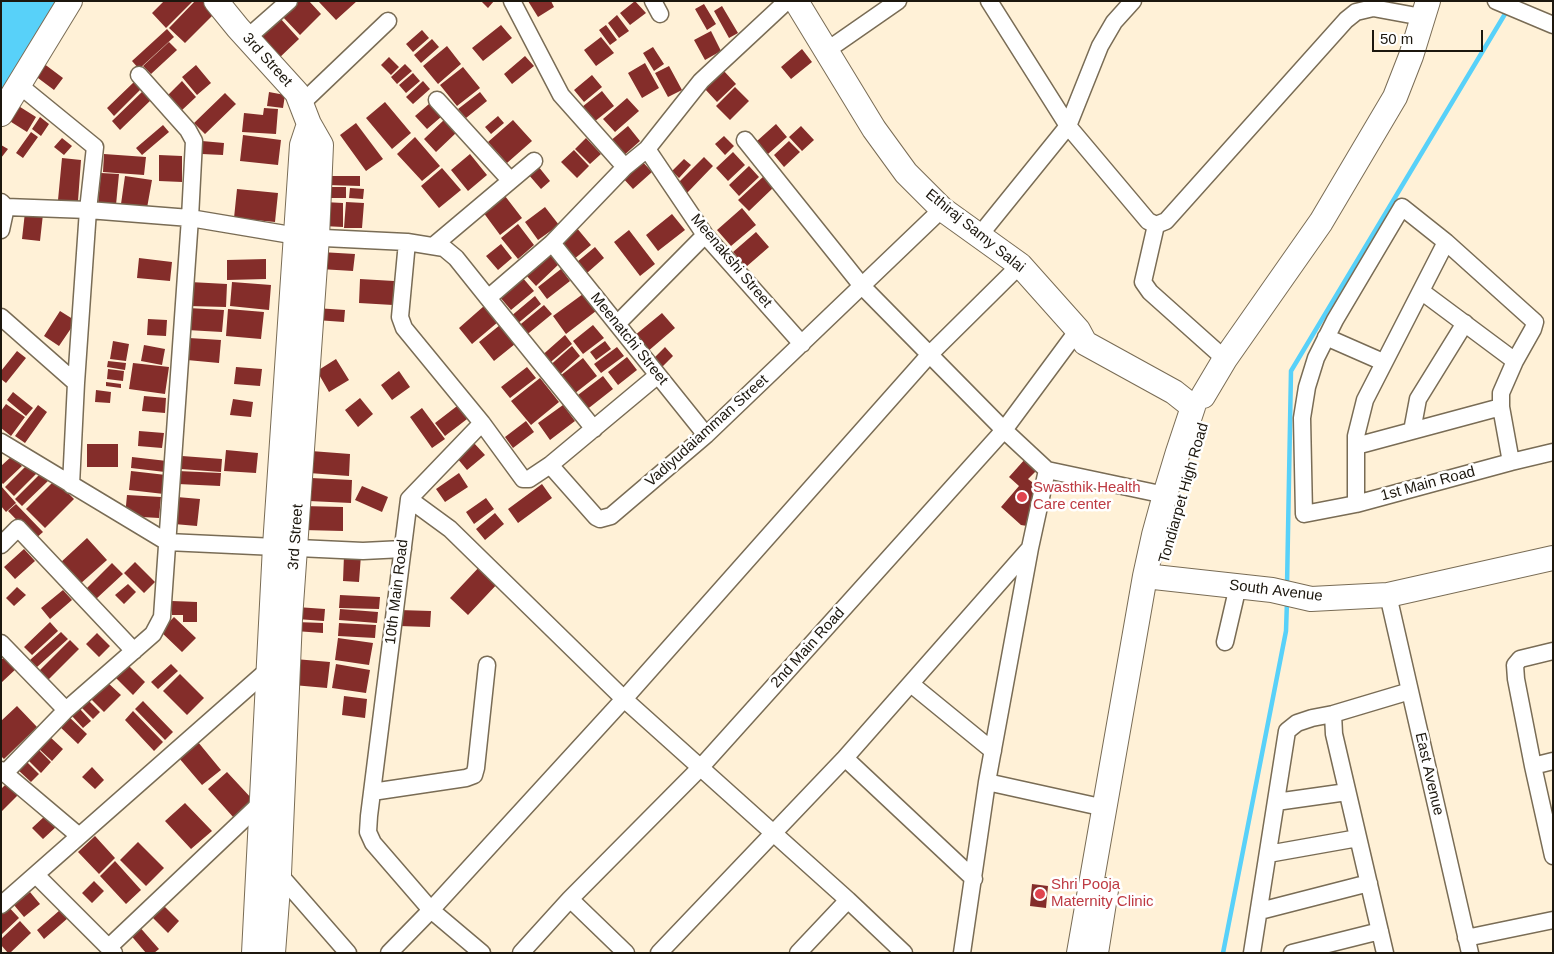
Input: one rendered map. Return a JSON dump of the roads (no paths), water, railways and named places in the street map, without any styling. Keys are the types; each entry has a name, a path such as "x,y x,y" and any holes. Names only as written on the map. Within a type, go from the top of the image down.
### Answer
{"street":[{"path":"1,114 70,1"},
{"name":"3rd Street","path":"216,1 297,93 305,114 302,145 306,236 285,547 270,669 254,953"},
{"path":"247,38 289,1"},
{"path":"512,1 561,95 625,168"},
{"path":"488,298 552,242 625,168 647,149 701,81 787,1"},
{"name":"Ethiraj Samy Salai","path":"796,1 874,129 906,173 942,209 1020,265 1078,330 1085,342 1174,392 1198,401"},
{"path":"826,51 898,1"},
{"path":"989,1 1068,126 1148,221 1156,225 1166,221 1346,20 1356,12 1373,8 1425,9"},
{"path":"979,236 1068,126 1100,46 1114,22 1133,1"},
{"path":"1498,2 1525,15 1553,25"},
{"name":"Tondiarpet High Road","path":"1096,953 1153,577 1154,535 1178,452 1198,401 1224,359 1320,222 1394,97 1411,56 1425,9"},
{"path":"305,114 388,21"},
{"path":"78,835 3,772 66,710 153,634 162,617 194,141 139,75"},
{"path":"19,85 95,147 88,210 71,485"},
{"path":"437,100 510,180"},
{"path":"745,140 862,286 1004,430 1047,470 1165,495"},
{"name":"Meenakshi Street","path":"647,149 705,235 802,344"},
{"path":"433,246 534,161"},
{"path":"1,230 4,205 190,218 306,236 407,242 444,248 450,252 594,429"},
{"path":"1383,362 1326,337 1402,207 1446,242 1535,322 1501,393 1501,407 1510,462"},
{"name":"Vadiyudaiamman Street","path":"550,465 596,517 600,519 606,518 706,435 942,209"},
{"path":"1156,225 1143,282 1150,292 1224,359"},
{"path":"617,324 705,235"},
{"path":"407,242 400,317 404,328 482,423 523,479 529,480 550,465 658,375"},
{"name":"Meenatchi Street","path":"552,242 706,435"},
{"path":"1356,504 1356,436 1364,400 1446,242"},
{"path":"389,953 431,910 624,699 930,354 1020,265"},
{"path":"1421,291 1516,361"},
{"path":"1,317 76,383"},
{"path":"1412,431 1418,399 1465,323"},
{"name":"2nd Main Road","path":"521,953 570,899 701,767 1004,430 1078,330"},
{"name":"1st Main Road","path":"1326,337 1316,358 1307,387 1302,418 1304,514 1356,504 1553,452"},
{"name":"Tondiarpet High Road","path":"1079,953 1105,808 1153,577 1172,529 1208,408 1198,401"},
{"path":"1356,446 1501,407"},
{"path":"482,423 409,499 450,529 624,699 848,900 904,953"},
{"path":"1,442 167,542 363,551 403,549"},
{"path":"962,953 987,782 1030,548 1047,470"},
{"name":"10th Main Road","path":"409,499 368,816 368,832 373,843 431,910 482,953"},
{"path":"1,545 18,528 134,650"},
{"name":"3rd Street","path":"273,953 279,874 290,619 285,547"},
{"path":"659,953 845,758 1030,548"},
{"name":"South Avenue","path":"1153,577 1272,590 1311,599 1388,595 1553,558"},
{"path":"1225,642 1238,586"},
{"name":"East Avenue","path":"1388,595 1468,945"},
{"path":"1,643 66,710"},
{"path":"1553,652 1520,659 1515,665 1533,766 1553,856"},
{"path":"372,792 466,778 474,775 487,665"},
{"path":"1,904 270,669"},
{"path":"910,684 993,751"},
{"path":"1252,953 1287,731 1297,723 1312,718 1333,714 1410,691"},
{"path":"1333,714 1334,734 1385,953"},
{"path":"845,758 974,879"},
{"path":"1533,766 1553,761"},
{"path":"987,782 1105,808"},
{"path":"1276,802 1347,792"},
{"path":"36,875 112,950 262,802"},
{"path":"1268,854 1358,838"},
{"path":"279,874 348,953"},
{"path":"1260,911 1369,883"},
{"path":"570,899 626,953"},
{"path":"798,953 848,900"},
{"path":"1468,945 1553,920"},
{"path":"1292,953 1380,931"}],"water":[{"path":"1,1 58,1 1,93"}],"waterway":[{"path":"1287,586 1291,371 1508,9"},
{"path":"1223,953 1286,631 1287,601"}],"place":[{"name":"Swasthik Health Care center","path":"1022,497"},
{"name":"Shri Pooja Maternity Clinic","path":"1040,894"}]}
